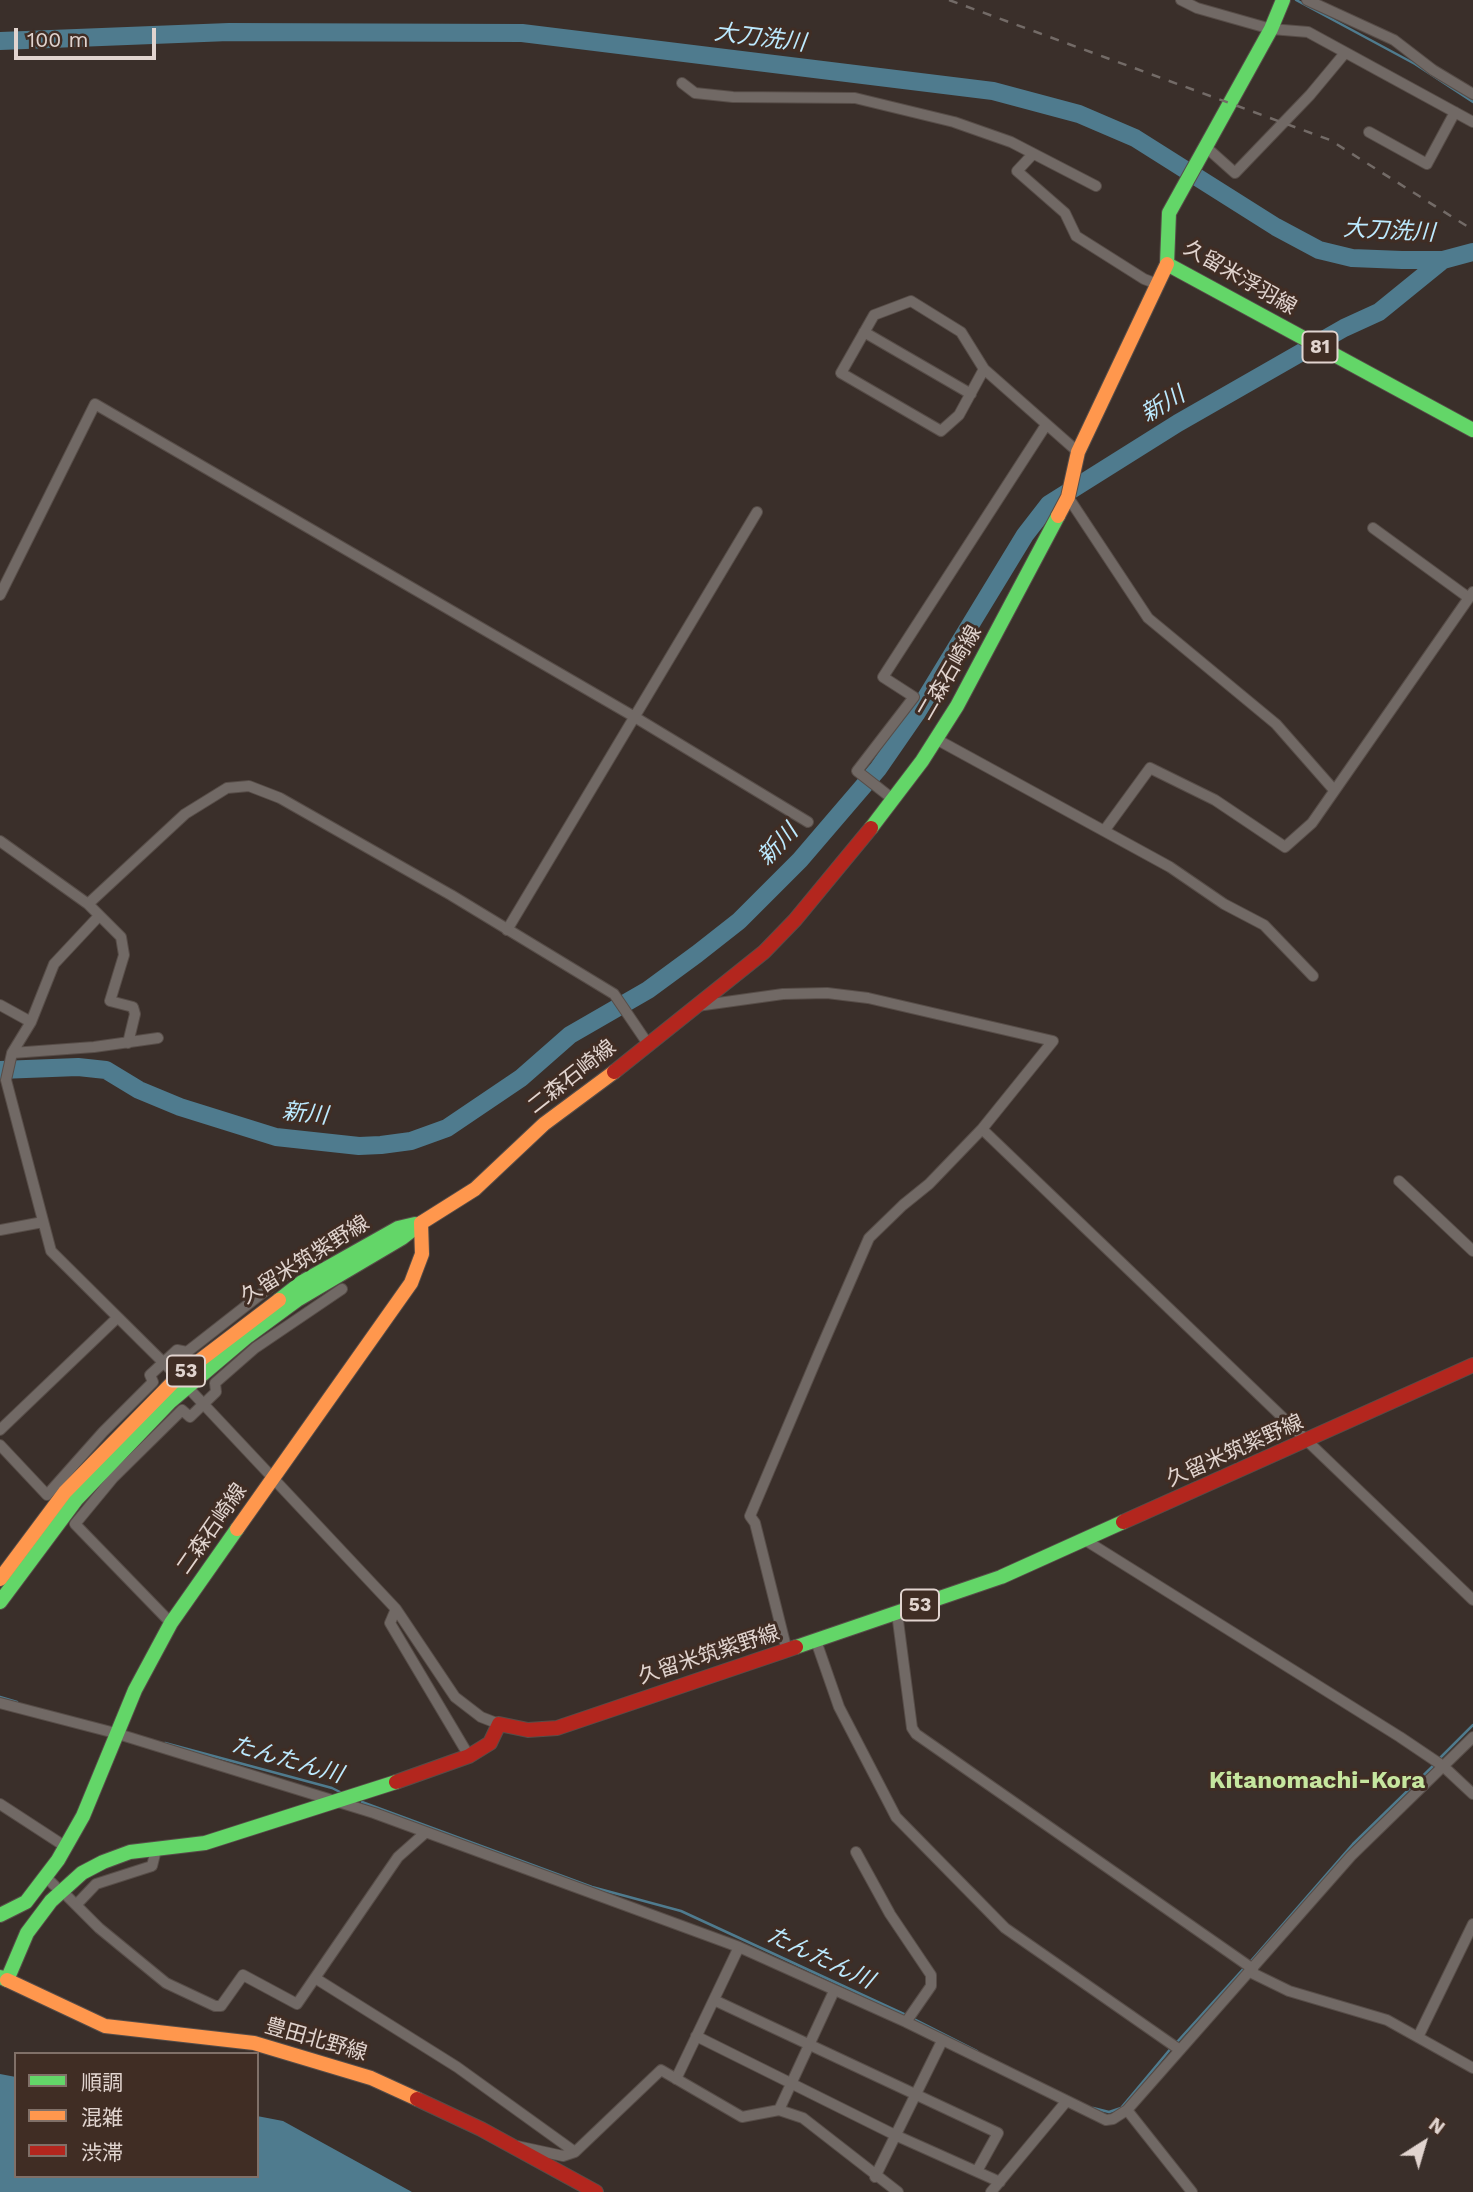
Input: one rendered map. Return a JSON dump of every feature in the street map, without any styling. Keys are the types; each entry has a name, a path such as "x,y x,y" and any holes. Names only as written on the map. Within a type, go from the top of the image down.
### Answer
{"main road":[{"name":"久留米浮羽線","path":"1283,0 1271,29 1177,197 1166,225 1167,264 1473,430"},
{"name":"二森石崎線","path":"0,1915 26,1902 51,1882 95,1788 116,1733 171,1623 411,1283 422,1254 421,1223 475,1189 544,1124 697,1006 779,937 894,800 957,706 1068,497 1072,469 1078,452 1167,264"},
{"name":"久留米筑紫野線","path":"0,1579 65,1492 183,1382 288,1307 402,1238 421,1223"},
{"name":"久留米筑紫野線","path":"499,1724 528,1730 557,1728 1001,1577 1473,1365"},
{"name":"久留米筑紫野線","path":"0,1602 32,1557 108,1464 183,1382"},
{"path":"4,1979 27,1933 45,1908 64,1888 103,1862 130,1852 205,1843 341,1802 469,1756 490,1743 499,1724"},
{"name":"豊田北野線","path":"4,1979 105,2026 254,2043 309,2058 420,2099 596,2192"}],"street":[{"path":"1181,0 1197,8 1271,29 1308,32 1473,122"},
{"path":"1307,0 1394,40 1433,70 1473,94"},
{"path":"1206,149 1235,173 1310,95 1345,52"},
{"path":"682,83 695,93 733,97 855,98 954,122 1033,154 1096,186"},
{"path":"1369,132 1427,164 1455,112"},
{"path":"1033,154 1017,171 1065,212 1076,236 1144,279 1157,284"},
{"path":"984,369 959,415 941,431 841,373 874,315 911,301 961,332 984,369 1078,452"},
{"path":"864,332 971,394"},
{"path":"0,595 95,404 633,716 808,822"},
{"path":"894,800 857,771 914,697 883,677 1046,425"},
{"path":"1068,497 1148,618 1276,724 1334,790"},
{"path":"507,930 757,512"},
{"path":"1104,831 1150,768 1215,800 1285,847 1312,823 1471,595 1373,528"},
{"path":"936,739 1104,831 1265,925 1314,976"},
{"path":"88,905 185,814 208,798 237,785 249,786 280,799 614,994 648,1044"},
{"path":"0,841 88,905 121,937 125,946 110,1001 133,1007 135,1014 128,1043"},
{"path":"98,917 54,964 31,1021 12,1053 6,1080 51,1251 183,1382 396,1609 455,1697 481,1717 499,1724"},
{"path":"697,1006 783,994 827,993 868,998 1053,1041 982,1129 929,1184 869,1238 750,1516 755,1523 787,1651"},
{"path":"0,1005 31,1021"},
{"path":"12,1053 158,1038"},
{"path":"982,1129 1473,1600"},
{"path":"1399,1181 1473,1251"},
{"path":"0,1230 43,1222"},
{"path":"0,1445 47,1495 103,1432 153,1382 150,1375 177,1350 187,1352 302,1262"},
{"path":"171,1623 75,1524 113,1478 182,1410 190,1417 216,1392 215,1383 255,1348 342,1289"},
{"path":"0,1430 117,1318"},
{"path":"1085,1540 1439,1763 1473,1794"},
{"path":"396,1609 390,1623 469,1756"},
{"path":"897,1614 912,1728 916,1734 1252,1970 1289,1991 1387,2020 1473,2068"},
{"path":"816,1642 839,1707 896,1817 1005,1928 1180,2050"},
{"path":"0,1703 116,1733 341,1802 739,1947 906,2022 1100,2119 1113,2119 1127,2110 1351,1856 1439,1763 1473,1737"},
{"path":"0,1804 66,1847"},
{"path":"66,1895 99,1927 166,1983 220,2006 243,1975 297,2004 398,1857 425,1833"},
{"path":"76,1905 96,1884 152,1866 156,1850"},
{"path":"856,1852 890,1914 931,1975 931,1986 906,2022"},
{"path":"1418,2036 1473,1924"},
{"path":"676,2080 739,1947"},
{"path":"314,1978 457,2067 575,2151"},
{"path":"779,2110 834,1991"},
{"path":"714,2000 914,2096 998,2133 977,2171"},
{"path":"696,2036 895,2136 1000,2182"},
{"path":"875,2177 942,2041"},
{"path":"510,2145 563,2156 575,2151 661,2070 742,2117 779,2110 803,2118 875,2177 898,2192"},
{"path":"991,2192 1065,2102"},
{"path":"1127,2110 1192,2192"}],"water":[{"path":"0,2074 14,2077 14,2178 259,2178 259,2116 283,2121 412,2192 0,2192"}],"waterway":[{"path":"1296,0 1415,64 1473,102"},
{"name":"大刀洗川","path":"0,41 229,32 522,33 993,91 1079,114 1135,138 1276,227 1319,250 1352,258 1402,260 1443,260 1473,252"},
{"name":"新川","path":"0,1070 78,1067 106,1070 139,1090 180,1107 276,1137 359,1146 381,1145 411,1141 447,1128 521,1078 570,1035 648,990 697,954 739,921 800,860 878,769 916,714 1025,535 1049,504 1178,423 1344,328 1379,312 1443,260"},
{"name":"たんたん川","path":"0,1697 17,1702"},
{"name":"たんたん川","path":"1438,1760 1473,1725"},
{"name":"たんたん川","path":"165,1743 332,1788 346,1795"},
{"name":"たんたん川","path":"1250,1962 1353,1844 1434,1765"},
{"name":"たんたん川","path":"362,1802 592,1887 681,1911 906,2015"},
{"name":"たんたん川","path":"1177,2042 1245,1967"},
{"name":"たんたん川","path":"912,2018 977,2051"},
{"name":"たんたん川","path":"1093,2108 1109,2112 1121,2108 1172,2047"}],"railway":[{"path":"949,0 1330,140 1473,230"}],"traffic: fast":[{"path":"1283,0 1271,29 1169,213 1167,264 1473,430"},
{"path":"871,828 922,761 957,706 1058,516"},
{"path":"0,1602 76,1500 170,1402 248,1336 297,1300 402,1238 421,1223"},
{"path":"279,1300 302,1282 398,1228 415,1224"},
{"path":"796,1647 1001,1577 1123,1522"},
{"path":"0,1915 26,1902 58,1860 83,1816 135,1690 171,1623 237,1529"},
{"path":"0,1977 7,1980 27,1933 51,1901 82,1873 103,1862 130,1852 205,1843 396,1782"}],"traffic: slow":[{"path":"1058,516 1068,497 1078,452 1167,264"},
{"path":"237,1529 411,1283 422,1254 421,1223 475,1189 544,1124 614,1072"},
{"path":"0,1579 65,1492 178,1377 279,1300"},
{"path":"7,1980 105,2026 254,2043 371,2078 417,2099"}],"traffic: jam":[{"path":"614,1072 764,952 795,920 871,828"},
{"path":"1123,1522 1473,1365"},
{"path":"396,1782 469,1756 490,1743 499,1724 528,1730 557,1728 796,1647"},
{"path":"417,2099 481,2129 596,2192"}],"district":[{"name":"Kitanomachi-Kora","path":"1317,1781"}]}
